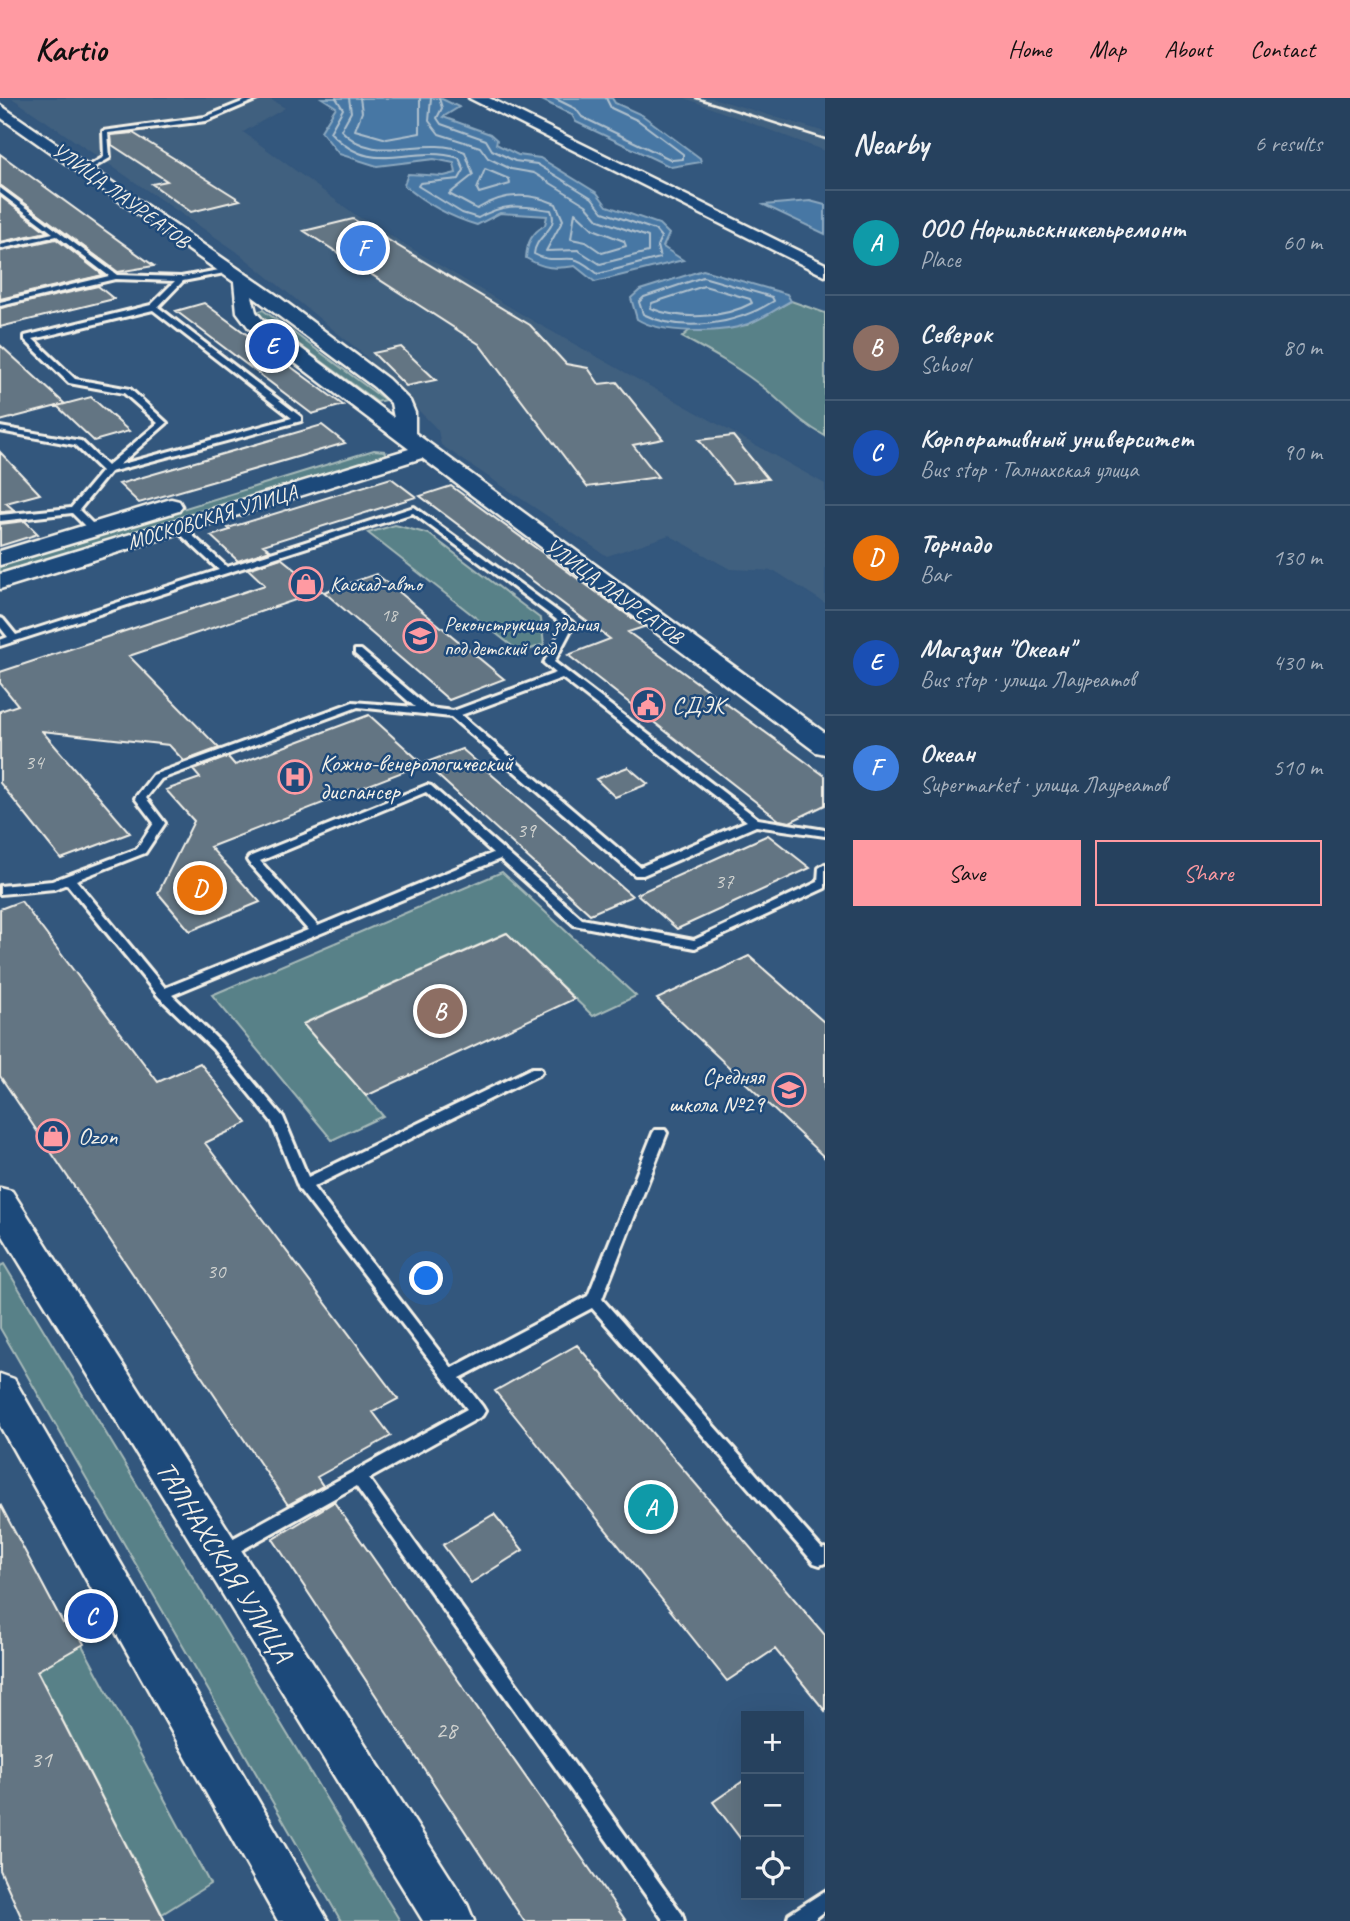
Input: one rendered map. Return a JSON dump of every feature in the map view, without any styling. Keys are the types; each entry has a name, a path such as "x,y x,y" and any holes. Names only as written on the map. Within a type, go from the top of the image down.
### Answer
{"street":[{"path":"477,98 825,271"},
{"name":"УЛИЦА ЛАУРЕАТОВ","path":"0,110 331,344 400,401 405,412 404,436"},
{"name":"УЛИЦА ЛАУРЕАТОВ","path":"235,275 242,304 250,319 424,451 825,746"},
{"name":"МОСКОВСКАЯ УЛИЦА","path":"0,558 404,436"},
{"name":"МОСКОВСКАЯ УЛИЦА","path":"0,582 424,451"},
{"name":"ТАЛНАХСКАЯ УЛИЦА","path":"0,1201 450,1921"},
{"path":"0,1390 297,1918"}],"lane":[{"path":"87,169 107,158 105,132 206,119 257,98"},
{"path":"2,193 115,277"},
{"path":"0,247 58,234"},
{"path":"0,304 115,277 181,279 235,275"},
{"path":"0,518 74,510 107,471 163,423 127,391 72,381 28,338 154,307 181,279"},
{"path":"107,471 298,419 154,307"},
{"path":"0,429 78,443 107,471"},
{"path":"74,510 94,530"},
{"path":"0,643 414,510 569,624 549,663 755,822 825,834"},
{"path":"178,527 225,570"},
{"path":"0,621 14,638"},
{"path":"358,652 426,711"},
{"path":"0,890 54,885 141,851 160,824 140,798 158,777 357,704 454,715 564,674"},
{"path":"454,715 639,872 755,822"},
{"path":"314,929 253,860 427,788 578,922 695,944 824,884 825,868"},
{"path":"163,994 314,929 501,854"},
{"path":"69,879 163,994 217,1045 278,1120 304,1185 477,1411 220,1553"},
{"path":"304,1185 536,1071"},
{"path":"450,1376 593,1300 660,1133"},
{"path":"593,1300 820,1558 825,1555"},
{"path":"358,1477 674,1921"},
{"path":"796,1921 825,1900"}],"shaded area":[{"path":"12,98 268,98 285,108 243,132 357,216 533,321 825,484 825,603 775,571 730,569 669,535 607,556 441,445 438,430 361,352 236,251"},
{"path":"685,98 712,98 825,132 825,151"}],"green space":[{"path":"791,301 825,313 825,436 802,421 748,376 682,337 690,330 747,325"},
{"path":"263,310 385,400 377,402 255,312"},
{"path":"374,450 385,451 388,457 0,578 0,565"},
{"path":"395,525 429,534 541,619 544,644 521,653 368,533"},
{"path":"502,872 636,996 593,1016 506,933 304,1023 383,1116 332,1140 212,995"},
{"path":"4,1264 400,1921 341,1921 0,1328 0,1266"},
{"path":"20,1637 82,1645 210,1884 162,1914"}],"water":[{"path":"322,98 440,98 459,107 443,117 490,134 497,140 496,144 518,155 540,158 597,193 607,206 659,224 669,234 663,247 683,260 595,282 575,266 555,268 538,264 526,258 527,252 531,238 545,225 547,216 500,213 477,225 438,209 404,185 408,174 444,176 456,173 454,163 434,159 377,166 339,154 321,131 336,107"},
{"path":"538,98 612,98 615,103 642,115 700,158 701,162 671,167 576,122 572,115"},
{"path":"810,201 825,205 825,234 764,205"},
{"path":"703,270 787,294 791,301 754,322 723,330 675,330 660,328 637,319 631,298 640,290"}],"building":[{"path":"133,133 240,200 191,212 152,184 167,181 112,145 111,135"},
{"path":"0,154 154,266 118,272 0,185"},
{"path":"0,196 47,232 0,242"},
{"path":"353,219 530,325 566,364 588,368 599,384 617,382 663,439 633,445 658,477 587,487 479,344 304,231"},
{"path":"56,239 103,275 0,299 0,251"},
{"path":"98,286 114,299 0,327 0,308"},
{"path":"204,303 343,405 312,414 176,311"},
{"path":"0,345 65,404 0,421"},
{"path":"401,347 436,380 406,386 373,353"},
{"path":"91,397 129,431 94,441 57,406"},
{"path":"322,425 345,443 139,503 119,484"},
{"path":"733,436 768,479 733,483 699,440"},
{"path":"0,452 40,494 6,503 15,511 0,512"},
{"path":"391,478 416,497 263,545 270,550 238,561 211,536 230,530 228,528"},
{"path":"451,486 644,627 628,632 825,776 825,805 790,822 779,820 568,655 610,639 420,496"},
{"path":"25,521 38,534 0,546 0,524"},
{"path":"281,558 322,591 129,656 219,748 184,761 169,745 42,731 130,833 61,859 0,783 0,711 18,705 0,683 0,672 265,585 248,569"},
{"path":"376,574 504,679 449,700 324,592"},
{"name":"Кожно-венерологический диспансер","path":"369,715 423,764 210,847 260,902 190,931 158,893 194,821 166,790 200,778 193,770 228,757 235,765"},
{"path":"462,749 632,896 590,914 424,763"},
{"path":"628,767 648,784 615,797 596,779"},
{"path":"768,835 810,868 677,929 637,894"},
{"path":"21,901 158,1082 200,1063 247,1123 205,1143 398,1399 373,1412 391,1436 317,1477 323,1486 288,1505 0,1076 0,909"},
{"path":"507,933 574,999 366,1096 303,1024"},
{"name":"Средняя школа №29","path":"749,956 825,1023 825,1158 657,999"},
{"path":"577,1345 825,1635 825,1711 775,1649 727,1681 495,1391"},
{"path":"334,1502 626,1921 524,1921 273,1539"},
{"path":"0,1504 63,1623 70,1619 84,1644 37,1671 165,1921 23,1921 0,1870"},
{"path":"494,1514 523,1550 471,1583 443,1545"},
{"path":"741,1782 741,1839 713,1802"}],"railway":[{"path":"696,98 825,139"}],"place":[{"name":"Океан","path":"363,248"},
{"name":"Магазин \"Океан\"","path":"272,346"},
{"name":"Каскад-авто","path":"306,584"},
{"name":"Реконструкция здания под детский сад","path":"420,636"},
{"name":"СДЭК","path":"648,705"},
{"name":"Кожно-венерологический диспансер","path":"295,777"},
{"name":"Торнадо","path":"200,888"},
{"name":"Северок","path":"440,1011"},
{"name":"Средняя школа №29","path":"789,1090"},
{"name":"Ozon","path":"53,1136"},
{"name":"ООО Норильскникельремонт","path":"651,1507"},
{"name":"Корпоративный университет","path":"91,1616"}]}
